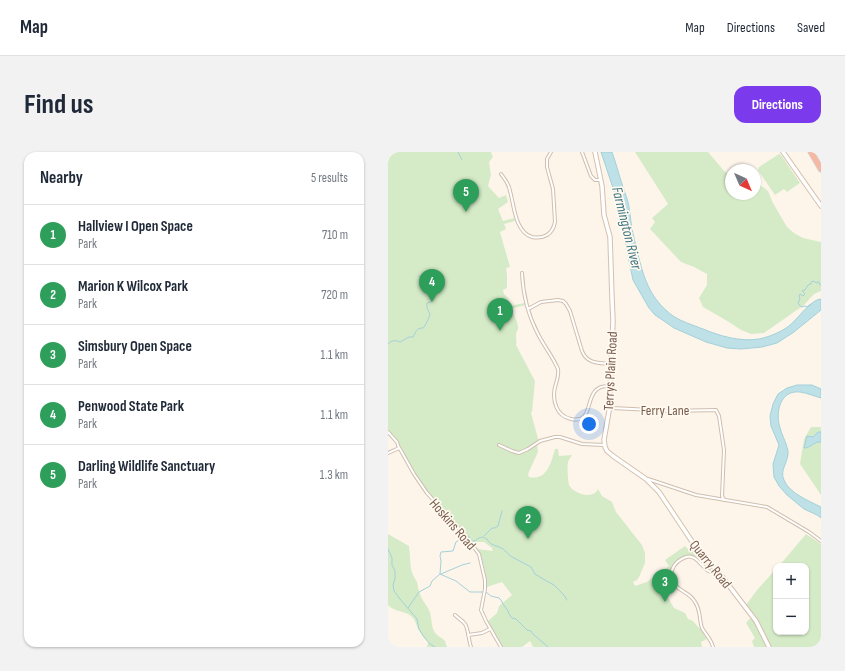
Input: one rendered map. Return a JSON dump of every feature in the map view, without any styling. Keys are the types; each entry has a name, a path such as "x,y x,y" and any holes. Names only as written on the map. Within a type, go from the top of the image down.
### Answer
{"highway":[{"path":"811,152 821,169"}],"street":[{"path":"501,174 508,183 515,214 523,232 528,236 535,238 549,234 555,222 552,190 547,167 547,159 551,152"},
{"path":"582,152 590,176 595,180 600,180"},
{"name":"Terrys Plain Road","path":"595,152 602,186 604,215 610,237 613,322 610,386 611,408 604,445"},
{"path":"784,152 821,205"},
{"path":"522,273 528,309 537,331 558,369 559,374 554,391 554,400 557,409 564,417 573,420 578,419 587,411 591,396 596,389 602,386 610,386"},
{"path":"528,309 541,302 554,300 563,302 570,311 585,357 594,362 611,364"},
{"name":"Ferry Lane","path":"611,408 670,411 716,410 718,413 724,450 722,496"},
{"name":"Hoskins Road","path":"388,432 397,442 414,474 427,493 462,532 479,554 485,580 485,590 481,610 501,647"},
{"path":"499,445 519,453 540,441 557,437 582,444 604,445"},
{"name":"Quarry Road","path":"604,445 613,456 652,482 701,555 718,570 756,621 769,647"},
{"path":"388,453 399,448"},
{"path":"652,482 696,495 768,507 821,541"},
{"path":"720,499 722,496 724,500"},
{"path":"713,647 712,642 702,628 696,602 692,597 676,586 671,571 676,564 689,557 696,558 709,572 718,570"},
{"path":"455,616 467,626 471,647"},
{"path":"468,635 482,633 490,629"}],"green space":[{"path":"388,152 491,152 493,157 489,162 491,175 488,186 499,198 506,195 508,202 498,209 503,221 514,218 515,221 504,224 506,229 500,232 510,267 506,268 507,288 503,290 508,299 509,306 525,303 526,305 510,309 516,318 518,325 516,345 535,381 531,413 539,442 537,444 538,452 528,474 529,477 535,478 544,474 550,465 555,449 558,449 559,456 572,455 568,461 569,485 571,488 579,493 588,495 596,492 598,489 602,496 612,502 616,512 642,545 645,553 645,563 639,577 633,582 635,586 647,582 669,566 665,560 685,546 690,551 694,547 714,571 694,556 682,558 674,564 670,570 670,578 675,587 668,591 670,593 667,596 674,608 685,613 688,619 693,621 699,628 701,628 707,639 701,642 702,647 533,647 530,641 522,647 502,647 488,621 497,613 499,606 512,595 502,582 487,587 484,568 477,549 493,551 492,548 484,542 471,542 428,493 402,452 403,450 388,430"},
{"path":"635,152 708,152 725,172 725,200 761,200 761,186 768,191 787,227 803,238 821,242 821,291 814,294 804,305 764,333 751,334 741,330 703,307 699,298 707,285 707,274 681,262 650,229 655,222 652,218 668,204"},
{"path":"779,154 800,183 787,192 784,189 775,195 761,174 761,166"},
{"path":"811,427 821,427 821,495 800,464 804,439"},
{"path":"388,534 409,546 411,570 417,582 419,592 431,615 434,631 445,641 447,647 427,647 428,642 419,631 412,617 408,614 393,609 388,605"},
{"path":"806,534 821,544 820,647 769,647 746,605 773,572 773,635 809,635 809,563 782,563"},
{"path":"751,617 760,630 768,647 754,647 752,641 755,638 746,623"}],"water":[{"name":"Farmington River","path":"601,152 612,152 628,202 632,229 645,279 658,302 673,316 723,336 752,340 775,334 789,326 804,310 817,300 821,299 821,310 794,332 777,343 762,347 741,349 727,348 706,342 674,328 655,315 649,308 633,280 618,203"},
{"path":"797,385 812,385 821,389 821,398 803,392 794,392 788,394 781,402 778,419 788,451 783,469 783,476 790,489 821,507 821,518 804,509 787,495 779,486 774,477 773,464 779,445 771,426 770,416 773,404 778,394 787,388"},
{"path":"818,432 821,432 821,442 804,448 807,436 813,437"}],"waterway":[{"path":"458,152 462,160"},
{"path":"388,344 392,341 400,342 409,337 413,337 418,330 424,327 428,320 430,315 427,308 427,303 432,301 422,279 419,276"},
{"path":"811,305 808,307 800,306 798,303 800,299 799,296 800,294 803,296 805,294 802,291 805,290 811,282 819,282 821,285"},
{"path":"484,536 492,528 498,526 502,511"},
{"path":"466,536 468,536 472,541 484,537 492,544 503,549 512,557 531,567 535,574 554,585 567,600"},
{"path":"440,574 441,552 453,551 456,542 464,537"},
{"path":"388,549 395,571 393,585 394,591 417,619 419,629 424,637 435,647"},
{"path":"441,574 470,563"},
{"path":"408,608 419,592 430,586 432,581 440,574 456,581 470,592 483,592"},
{"path":"486,592 491,596 499,598 512,618 516,619 527,630 531,631 548,647"}],"place":[{"name":"Darling Wildlife Sanctuary","path":"466,212"},
{"name":"Penwood State Park","path":"432,302"},
{"name":"Hallview I Open Space","path":"500,331"},
{"name":"Marion K Wilcox Park","path":"528,539"},
{"name":"Simsbury Open Space","path":"665,602"}]}
